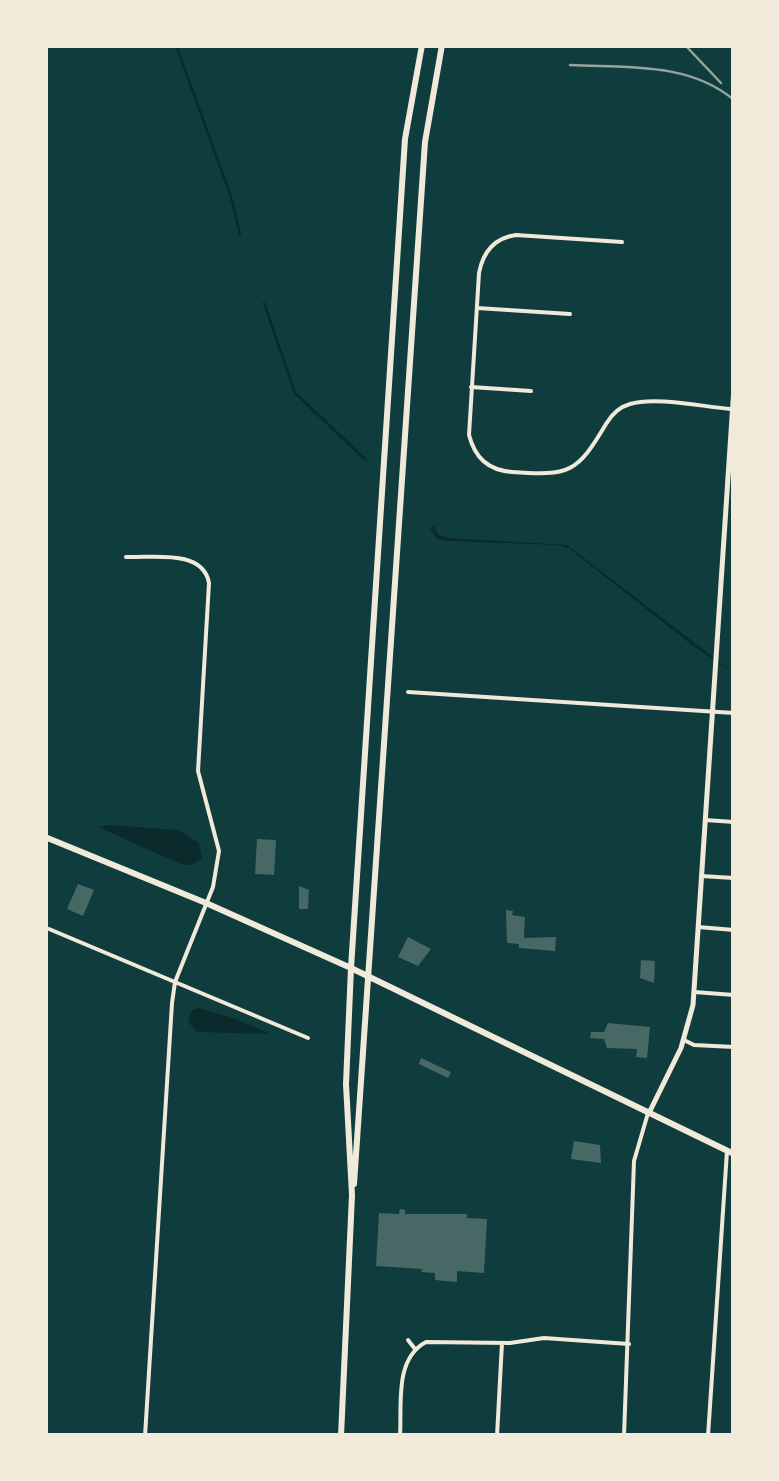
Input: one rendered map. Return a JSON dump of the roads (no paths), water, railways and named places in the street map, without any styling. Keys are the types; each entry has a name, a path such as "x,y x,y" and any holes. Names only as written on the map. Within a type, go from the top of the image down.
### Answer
{"main road":[{"path":"341,1436 352,1194 346,1084 350,968 405,139 422,45"},
{"path":"352,1194 360,1142 425,142 442,45"},
{"path":"45,837 350,968 731,1153"}],"street":[{"path":"622,242 516,235 502,238 489,248 481,264 471,387 468,435 476,454 498,470 557,473 583,460 611,416 624,406 648,402 733,410"},
{"path":"477,308 570,314"},
{"path":"471,387 531,391"},
{"path":"624,1436 636,1144 684,1040 694,992 715,663 731,489 734,387"},
{"path":"126,557 186,559 200,564 207,572 198,770 220,851 214,887 175,982 145,1436"},
{"path":"408,692 734,713"},
{"path":"705,820 734,822"},
{"path":"701,876 734,878"},
{"path":"698,927 734,930"},
{"path":"50,929 308,1038"},
{"path":"694,992 734,995"},
{"path":"684,1040 734,1047"},
{"path":"708,1436 731,1153"},
{"path":"400,1436 407,1359 415,1348 432,1341 502,1343 544,1338 630,1344"},
{"path":"408,1340 415,1348"},
{"path":"499,1436 502,1343"}],"water":[{"path":"434,526 438,534 447,538 567,545 734,673 570,549 558,545 437,539 430,528"},
{"path":"98,827 178,830 199,843 202,858 193,865 183,865"},
{"path":"198,1008 271,1034 197,1032 188,1022 192,1010"}],"waterway":[{"path":"176,45 231,197 240,234"},
{"path":"264,303 295,393 366,460"}],"railway":[{"path":"685,45 721,83"},
{"path":"570,65 677,73 697,79 734,100"}]}
